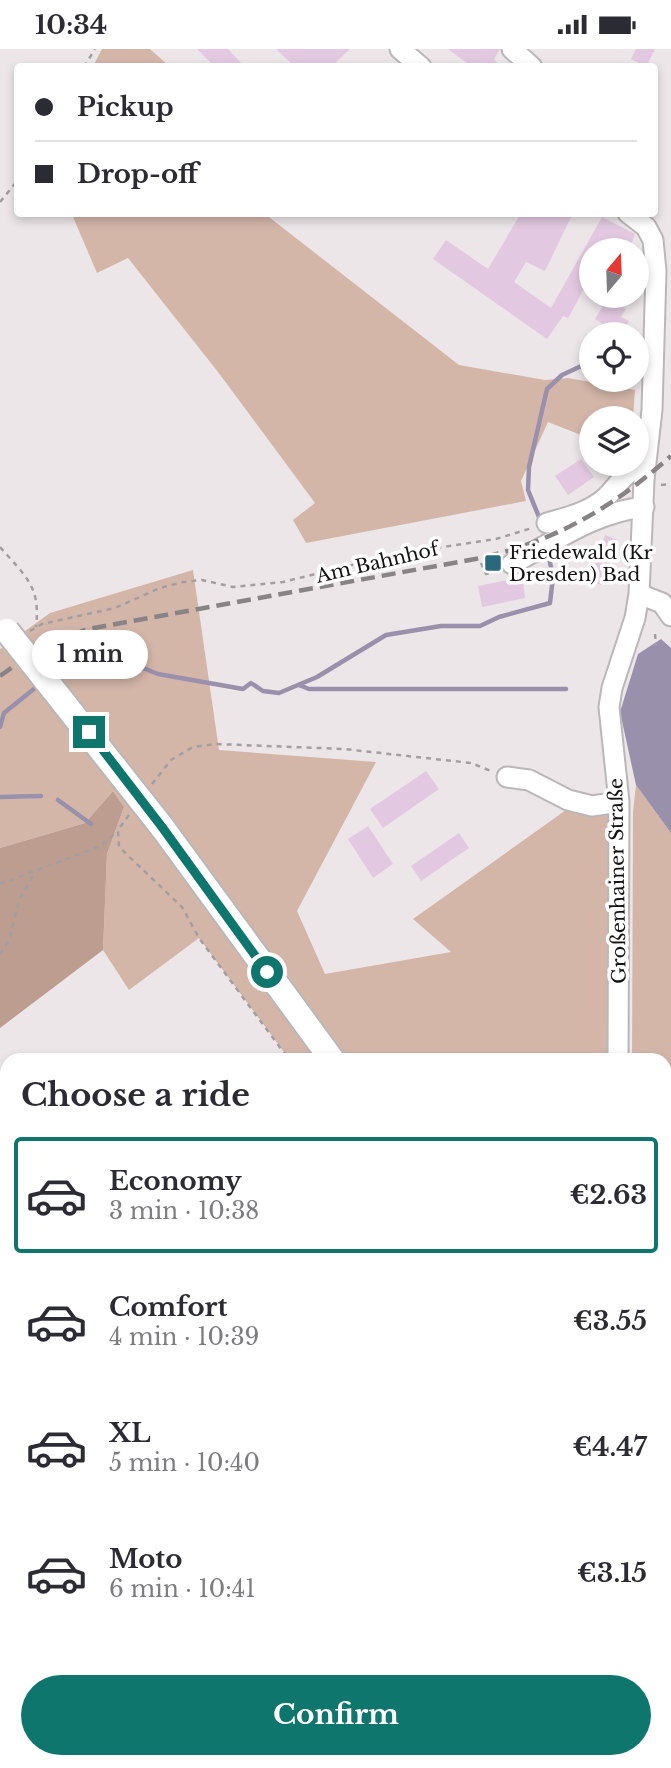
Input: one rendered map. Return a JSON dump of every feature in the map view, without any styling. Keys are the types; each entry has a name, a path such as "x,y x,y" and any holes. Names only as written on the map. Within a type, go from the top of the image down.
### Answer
{"main road":[{"path":"3,627 162,827 327,1053"}],"street":[{"path":"400,49 416,63"},
{"path":"512,49 528,63"},
{"name":"Großenhainer Straße","path":"633,217 646,227 653,240 656,271 649,438"},
{"path":"547,523 591,508 604,499 625,476"},
{"name":"Großenhainer Straße","path":"618,1053 619,802 609,707 612,688 635,618 639,594 646,476"},
{"path":"512,564 603,515 644,507"},
{"path":"639,594 662,603 671,615"},
{"path":"507,777 529,780 568,800 592,806 619,802"}],"path":[{"path":"0,202 14,185"},
{"name":"Am Bahnhof","path":"0,547 30,581 36,593 36,627 93,614 183,582 201,580 233,587 283,582 397,554 496,539 547,523"},
{"path":"655,634 656,646"},
{"path":"148,790 171,759 193,747 216,744 344,749 471,763 507,777"},
{"path":"0,884 101,846 133,810"},
{"path":"118,829 119,848 182,907 199,938 284,1053"},
{"path":"0,954 10,938 19,900 36,870"}],"shaded area":[{"path":"102,49 150,49 166,63 95,63"},
{"path":"73,217 269,217 459,365 545,380 579,380 579,392 635,392 634,406 579,406 579,434 548,422 521,481 526,501 306,543 293,520 315,503 218,372 128,258 97,273"},
{"path":"193,570 219,750 376,762 297,911 325,974 451,952 413,919 566,810 608,812 608,1053 344,1053 308,1009 283,967 244,953 319,1053 285,1053 199,938 129,990 103,950 107,854 124,807 113,791 85,823 0,848 0,649 50,613"},
{"path":"661,639 671,648 671,833 636,785 620,712 638,654"},
{"path":"636,785 671,833 671,1053 632,1053 633,812"},
{"path":"113,791 124,807 107,854 103,950 0,1028 0,848 85,823"}],"building":[{"path":"197,49 228,49 241,63 211,63"},
{"path":"276,49 350,49 335,63 291,63"},
{"path":"448,49 500,49 494,59 498,63 467,63"},
{"path":"636,49 655,49 648,63 638,63 631,59"},
{"path":"519,217 571,217 545,271 526,262 514,282 551,308 579,258 579,298 568,318 563,316 547,339 433,259 446,240 488,269"},
{"path":"602,217 635,234 634,238 590,238"},
{"path":"602,308 624,308 626,309 621,317 629,321 600,322 595,319"},
{"path":"579,460 579,476 594,477 568,495 555,476"},
{"path":"605,535 618,540 602,585 589,581"},
{"path":"508,580 509,584 523,581 525,598 482,607 478,586"},
{"path":"426,771 439,789 383,828 370,809"},
{"path":"368,826 393,864 373,878 348,839"},
{"path":"459,833 469,848 421,881 411,866"}],"waterway":[{"path":"539,517 528,490 529,467 547,389 562,375 579,367"},
{"path":"54,676 87,659 105,660 121,669 143,668 158,674 243,689 251,683 263,691 279,693 317,677 386,635 441,626 480,626 499,617 550,603 553,577 548,553"},
{"path":"0,727 4,713 40,684"},
{"path":"299,685 309,689 566,689"},
{"path":"0,797 41,796"},
{"path":"58,800 91,824"}],"railway":[{"path":"0,676 41,647 88,629 503,552 556,533 580,521 626,492 671,456"}],"place":[{"name":"Friedewald (Kr Dresden) Bad","path":"493,563"}],"route":[{"path":"89,732 267,972"}]}
